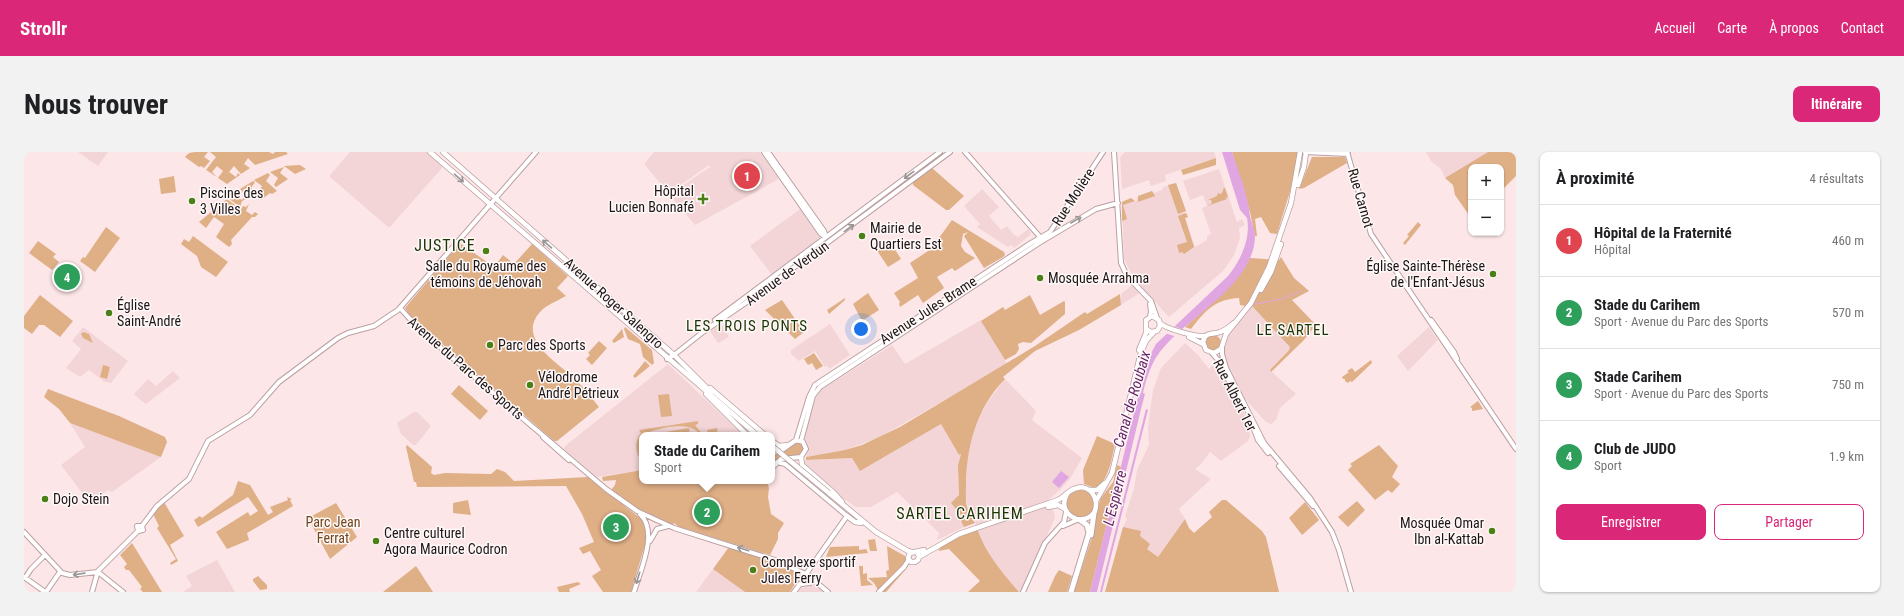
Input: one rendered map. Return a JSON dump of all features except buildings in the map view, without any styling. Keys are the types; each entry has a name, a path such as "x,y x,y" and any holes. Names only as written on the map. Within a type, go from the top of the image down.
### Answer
{"highway":[{"path":"1071,592 1091,533 1094,513"},
{"path":"1078,520 1086,524 1089,530 1087,545"}],"main road":[{"name":"Avenue Roger Salengro","path":"430,152 667,359 695,379"},
{"name":"Avenue Roger Salengro","path":"443,152 673,354 695,379 754,432"},
{"path":"1134,384 1136,360 1146,329 1145,322 1150,317 1160,326 1194,337 1203,344 1206,350 1212,353 1218,352 1222,348 1223,341 1234,323 1251,303 1268,270 1304,168 1303,152"},
{"path":"1194,337 1205,336 1210,333 1223,331 1234,323"},
{"path":"1146,329 1160,326"},
{"path":"1067,494 1064,501 1066,510 1071,517 1078,520 1087,519 1094,513 1099,494 1111,478 1143,347 1160,326"},
{"path":"1216,333 1223,341"},
{"path":"1203,344 1205,336"},
{"path":"695,379 743,432"},
{"path":"695,379 761,432"},
{"path":"775,443 779,446 788,445"},
{"path":"775,450 828,494 849,514 908,551 916,554"},
{"path":"801,457 802,465 834,493 855,522 861,523 914,563 917,561 916,554"},
{"path":"908,558 965,528 1034,509 1060,500 1078,488 1097,490 1108,478 1115,462"},
{"path":"1090,490 1096,501"},
{"path":"828,494 843,505"},
{"path":"1034,509 1056,505 1066,510"}],"street":[{"path":"92,592 98,572 138,531 137,526 142,526 157,506 189,480 208,441 252,413 277,384 340,337 376,326 399,309 536,152"},
{"path":"764,152 820,233 826,237"},
{"path":"768,152 824,231 826,237"},
{"name":"Avenue de Verdun","path":"667,359 940,152"},
{"name":"Avenue de Verdun","path":"673,354 754,297 950,152"},
{"path":"965,152 1042,239 1096,210 1118,203"},
{"name":"Rue Molière","path":"1042,239 1053,228 1102,152"},
{"path":"1116,152 1120,259 1124,270 1151,301 1160,326"},
{"path":"1303,152 1348,153"},
{"name":"Rue Carnot","path":"1348,153 1370,231 1425,315 1435,324 1454,352 1461,368 1516,449"},
{"path":"1053,228 1053,232 1056,232"},
{"name":"Avenue Jules Brame","path":"808,404 811,395 818,385 1042,239"},
{"path":"1146,296 1151,308 1150,317"},
{"name":"Avenue du Parc des Sports","path":"399,309 419,329 615,497 637,511 674,528 757,553 786,564 805,574"},
{"name":"Rue Albert 1er","path":"1222,348 1226,368 1258,436"},
{"name":"Rue Albert 1er","path":"1212,353 1219,361 1232,388 1249,415 1258,436"},
{"path":"775,452 780,451 796,440 808,404"},
{"path":"801,441 808,404"},
{"path":"1258,436 1325,521 1338,546 1351,592"},
{"path":"775,464 784,458 801,457 806,450 805,445 801,441 796,440"},
{"path":"777,462 785,464 849,514 813,565 801,578 803,584"},
{"path":"1023,592 1045,544 1066,519 1066,510"},
{"path":"634,592 644,557 649,530 645,519 637,511"},
{"path":"1059,528 1078,520"},
{"path":"644,557 655,530 663,526 674,528"},
{"path":"24,532 60,572 70,575 98,572 123,592"},
{"path":"45,555 36,563 24,578 46,591 52,592"},
{"path":"879,592 901,570 908,558"},
{"path":"901,570 914,563"},
{"path":"809,584 813,565"},
{"path":"46,591 60,572"},
{"path":"805,574 811,577 828,592"},
{"path":"794,592 799,585 816,584 828,592"}],"shaded area":[{"path":"78,152 108,152 98,166"},
{"path":"350,152 427,152 442,165 442,168 390,227 388,227 330,177 330,175"},
{"path":"654,152 760,152 778,178 777,180 695,225 645,165","holes":["709,165 710,167 682,186 682,184"]},
{"path":"1125,152 1214,152 1216,158 1165,175 1166,181 1151,186 1149,180 1122,189 1120,157"},
{"path":"1426,152 1488,152 1445,178 1441,169 1431,161"},
{"path":"1219,169 1237,222 1242,219 1245,225 1239,228 1240,238 1234,255 1223,271 1169,317 1144,290 1121,305 1121,294 1137,281 1132,275 1124,259 1122,202 1131,198 1136,202 1138,196 1152,191 1154,193 1162,190 1163,187 1176,183 1186,211 1184,213 1186,213 1188,217 1185,218 1195,247 1207,240 1207,236 1211,234 1202,208 1207,206 1203,195 1190,200 1183,181"},
{"path":"982,189 999,207 989,216 1001,230 1007,226 1014,235 1018,237 1028,229 1031,233 1014,248 1011,245 1008,247 977,227 980,224 964,206"},
{"path":"800,209 820,238 772,275 750,246"},
{"path":"1252,306 1291,347 1270,370 1296,394 1280,408 1276,420 1271,424 1266,422 1245,399 1231,395 1242,408 1247,420 1250,436 1248,441 1221,461 1210,452 1195,469 1211,479 1179,509 1185,519 1158,557 1123,527 1127,519 1125,516 1134,489 1137,470 1149,445 1148,427 1153,390 1161,368 1185,343 1198,355 1209,369 1224,351 1227,337"},
{"path":"981,320 1007,364 880,437 845,450 806,457 809,448 804,436 818,392 892,345 905,364"},
{"path":"721,323 729,337 718,343 710,331"},
{"path":"830,324 850,355 829,369 827,366 825,367 815,351 799,361 791,354 791,350"},
{"path":"83,327 128,361 111,383 105,382 89,370 80,377 66,368 81,349 72,341"},
{"path":"1429,327 1438,340 1408,371 1397,356"},
{"path":"668,364 740,432 639,432 639,470 597,477 564,449 565,446"},
{"path":"173,371 180,378 146,404 134,394 148,379 156,386"},
{"path":"1005,379 1036,411 1032,420 1082,458 1070,479 1048,500 1054,512 1055,518 1021,592 1019,592 992,559 981,540 975,521 968,510 966,496 966,465 970,443 977,422 988,401"},
{"path":"414,412 417,412 431,426 416,445 413,445 401,434 397,423"},
{"path":"70,423 158,454 161,457 112,492 108,490 93,501 89,502 61,465 85,447"},
{"path":"941,424 959,455 961,453 958,465 959,495 962,516 961,521 964,527 937,540 939,533 897,492 871,507 856,507 844,499 804,464 804,460 852,458 860,471"},
{"path":"217,560 235,592 183,592 192,586 186,576"},
{"path":"713,569 745,592 696,592"},
{"path":"813,585 824,592 798,592 801,588"}],"green space":[{"path":"208,152 204,157 210,161 204,168 201,166 199,167 185,157 189,153"},
{"path":"210,152 269,152 273,154 275,152 286,152 288,154 255,165 248,158 244,164 250,168 241,174 234,166 229,172 236,177 238,173 240,175 227,184 218,178 223,171 217,166 212,172 217,177 206,170 216,157"},
{"path":"1232,152 1298,152 1295,175 1277,234 1270,233 1261,217 1255,219 1257,236 1255,236 1250,212"},
{"path":"1488,152 1516,152 1516,176 1504,188 1504,164 1468,164"},
{"path":"1312,157 1345,157 1347,163 1304,188 1299,189"},
{"path":"1216,158 1216,165 1183,175 1181,170"},
{"path":"1468,164 1468,214 1455,195 1453,185 1445,178"},
{"path":"300,165 306,169 295,174 284,166"},
{"path":"284,167 280,173 288,179 276,187 274,185 278,178 270,172"},
{"path":"932,168 964,196 949,210 946,210 913,185 913,182"},
{"path":"268,173 270,175 266,181 277,191 272,194 270,193 261,200 256,196 262,186 254,180"},
{"path":"174,176 176,192 161,194 159,179"},
{"path":"253,181 255,182 251,188 257,193 249,198 240,189"},
{"path":"1176,183 1186,211 1178,214 1168,185"},
{"path":"1225,188 1228,197 1226,197 1227,199 1207,206 1212,203 1211,200 1208,200 1217,196 1218,193 1221,194"},
{"path":"238,190 235,196 242,200 245,196 248,198 242,201 240,207 228,198"},
{"path":"1152,191 1155,196 1138,202 1138,196"},
{"path":"1131,198 1135,201 1123,205 1127,219 1122,221 1122,202"},
{"path":"227,199 235,205 231,211 237,216 243,206 246,207 249,204 246,211 252,215 255,212 258,214 255,217 252,217 231,240 232,244 229,247 216,237 224,224 214,217 206,228 199,222"},
{"path":"1186,213 1188,217 1185,218 1194,247 1184,254 1182,252 1179,253 1177,245 1187,242 1178,216"},
{"path":"952,220 1004,252 1005,255 984,268 964,236 968,232 963,234 961,246 965,252 975,258 955,271 952,268 937,277 944,288 923,303 918,295 900,307 900,302 894,293 918,278 910,263 931,249"},
{"path":"1418,222 1421,225 1405,245 1403,243 1409,236 1407,235"},
{"path":"106,227 120,238 95,272 80,261 83,257 85,258"},
{"path":"193,236 228,262 216,277 201,267 197,256 181,244 184,239 189,242"},
{"path":"889,240 901,259 888,267 876,249"},
{"path":"38,241 56,254 53,257 59,262 52,270 29,253"},
{"name":"Parc des Sports","path":"460,243 494,267 503,255 514,264 532,244 568,276 557,288 566,296 548,305 540,312 534,322 533,332 536,341 542,350 575,379 599,407 557,441 554,441 410,316 405,308"},
{"path":"1281,257 1294,278 1309,291 1292,300 1316,325 1303,341 1271,372 1270,370 1289,350 1290,347 1252,306 1250,309 1246,306 1240,305 1239,298 1223,301 1211,307 1191,329 1185,327 1229,287 1237,278 1250,258 1279,260"},
{"path":"868,293 879,310 862,321 853,304"},
{"path":"1120,294 1121,305 1079,330 1035,351 1003,377 1005,379 987,402 975,428 968,457 966,504 969,514 975,523 964,527 961,521 962,516 951,503 959,495 958,465 961,454 959,455 941,424 860,471 852,458 806,460 806,457 845,450 862,445 900,427 1035,346 1085,312 1087,314"},
{"path":"40,295 73,321 60,337 44,325 39,325 32,334 24,328 24,316"},
{"path":"1030,295 1040,315 1064,301 1065,314 1031,343 1023,342 1018,344 1019,349 1016,354 1005,360 981,321 1003,307 1005,310"},
{"path":"845,298 845,300 829,314 827,310"},
{"path":"782,300 804,332 795,339 765,310"},
{"path":"625,327 652,350 654,363 652,365 643,357 640,344 628,339 624,329"},
{"path":"622,329 624,337 614,343 612,341"},
{"path":"83,332 89,334 93,343 83,338 81,334"},
{"path":"1213,335 1219,337 1221,343 1219,349 1213,351 1207,349 1205,343 1207,337"},
{"path":"599,341 607,348 592,365 586,359 590,355 588,353"},
{"path":"814,353 823,366 816,370 812,363 808,365 804,359"},
{"path":"1371,360 1372,363 1352,382 1350,381 1348,383 1345,379 1343,379 1342,377 1349,372 1347,371 1352,368 1355,372"},
{"path":"645,361 650,366 635,378 633,376"},
{"path":"103,365 110,367 107,379 100,377"},
{"path":"459,385 488,411 480,420 451,394"},
{"path":"48,389 119,416 165,437 167,442 161,457 70,423 59,409 44,397"},
{"path":"669,394 672,416 661,417 658,395"},
{"path":"1478,401 1483,409 1472,411 1472,408 1470,407"},
{"path":"698,421 698,424 695,425 701,432 697,432 689,427 681,426 664,428 650,432 640,432 639,430"},
{"path":"689,428 690,432 666,432"},
{"path":"717,428 718,432 707,432 707,430"},
{"path":"639,436 639,457 636,448"},
{"path":"1097,436 1115,444 1107,475 1100,485 1095,488 1084,484 1083,470"},
{"path":"795,441 801,443 803,446 803,452 799,456 786,456 775,464 775,455"},
{"path":"407,445 432,467 431,473 434,475 445,473 491,474 497,469 505,472 514,481 588,477 645,522 647,538 631,592 603,592 592,576 601,570 590,551 583,554 579,548 594,542 582,514 566,486 417,487 416,482 414,482 406,447"},
{"path":"1379,445 1398,466 1392,477 1400,484 1392,493 1388,490 1375,500 1348,470 1352,466 1350,464"},
{"path":"1117,465 1121,467 1090,592 1074,592 1092,537 1094,518 1101,498 1113,482"},
{"path":"639,471 639,484 768,484 768,497 771,514 784,523 778,533 778,539 770,555 679,527 674,523 672,525 640,510 611,490 615,485 616,480 603,481 602,477"},
{"path":"238,481 250,485 268,515 273,512 270,507 288,500 287,497 292,499 290,500 293,506 247,533 249,540 227,549 216,532 248,512 250,516 258,511 248,497 198,527 194,520 200,516 202,518 233,495"},
{"path":"1080,490 1090,494 1094,504 1090,514 1080,518 1070,514 1066,504 1070,494"},
{"path":"468,500 471,515 453,513 453,503"},
{"path":"1222,500 1226,500 1262,531 1266,537 1279,592 1105,592 1123,527 1141,531 1140,536 1150,544 1147,549 1158,557 1185,519 1189,528 1194,533 1212,517 1209,512"},
{"path":"1357,501 1365,510 1348,527 1338,517"},
{"path":"164,502 184,536 170,545 178,561 171,565 170,563 176,559 157,528 159,526 153,514"},
{"path":"1305,502 1319,520 1302,535 1289,518"},
{"name":"Parc Jean Ferrat","path":"336,503 357,537 330,559 308,518"},
{"path":"977,528 989,554 1000,570 1019,592 968,592 980,581 949,549 938,551 946,541"},
{"path":"875,539 877,551 870,551 868,540"},
{"path":"132,543 162,592 143,592 140,589 142,587 129,570 126,570 124,567 127,564 120,555"},
{"path":"859,546 859,550 866,549 868,553 826,557 830,547"},
{"path":"887,546 905,556 906,561 878,590 874,583 868,578 887,577 886,571 889,570"},
{"name":"Complexe sportif Jules Ferry","path":"729,547 781,563 796,572 798,579 790,592 745,592 713,569"},
{"path":"416,566 433,592 383,592"},
{"path":"859,566 863,566 863,574 867,573 867,580 873,585 861,586"},
{"path":"906,569 886,592 882,592 904,570"},
{"path":"1059,570 1072,576 1067,592 1048,592 1055,576"},
{"path":"258,576 267,585 267,589 260,590 253,581 253,579"},
{"path":"578,582 581,584 569,589 570,592 559,592 557,587"}],"water":[{"name":"L'Espierre","path":"1222,152 1232,152 1243,184 1255,234 1253,252 1245,268 1234,283 1176,335 1164,347 1153,363 1148,374 1143,393 1145,394 1097,592 1090,592 1149,357 1156,344 1228,276 1241,256 1244,248 1248,233 1247,218 1240,210"},
{"path":"1146,409 1148,410 1102,592 1100,592"},
{"path":"1061,471 1069,477 1059,488 1052,482"}],"pier":[{"path":"1173,326 1185,330 1177,337 1165,333"}],"waterway":[{"path":"1255,304 1282,299 1301,291"}],"place":[{"name":"Hôpital de la Fraternité","path":"747,176"},
{"name":"Hôpital Lucien Bonnafé","path":"703,199"},
{"name":"Piscine des 3 Villes","path":"192,201"},
{"name":"Mairie de Quartiers Est","path":"862,236"},
{"name":"Salle du Royaume des témoins de Jéhovah","path":"486,251"},
{"name":"Église Sainte-Thérèse de l'Enfant-Jésus","path":"1493,274"},
{"name":"Club de JUDO","path":"67,277"},
{"name":"Mosquée Arrahma","path":"1040,278"},
{"name":"Église Saint-André","path":"109,313"},
{"name":"Parc des Sports","path":"490,345"},
{"name":"Vélodrome André Pétrieux","path":"530,385"},
{"name":"Dojo Stein","path":"45,499"},
{"name":"Stade du Carihem","path":"707,512"},
{"name":"Stade Carihem","path":"616,527"},
{"name":"Mosquée Omar Ibn al-Kattab","path":"1492,531"},
{"name":"Centre culturel Agora Maurice Codron","path":"376,541"},
{"name":"Complexe sportif Jules Ferry","path":"753,570"}],"district":[{"name":"JUSTICE","path":"445,245"},
{"name":"LES TROIS PONTS","path":"747,326"},
{"name":"LE SARTEL","path":"1293,330"},
{"name":"SARTEL CARIHEM","path":"960,513"}],"water label":[{"name":"Canal de Roubaix","path":"1132,399"}]}
